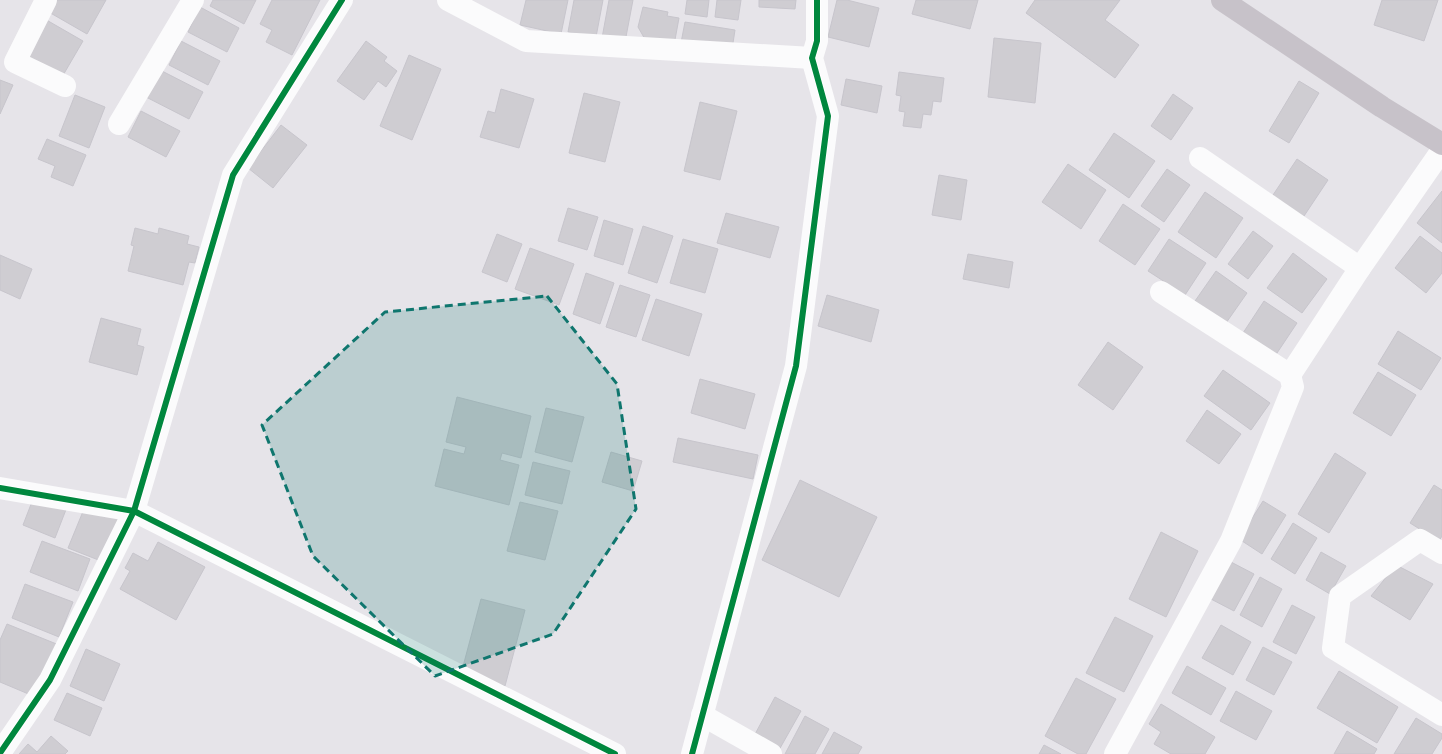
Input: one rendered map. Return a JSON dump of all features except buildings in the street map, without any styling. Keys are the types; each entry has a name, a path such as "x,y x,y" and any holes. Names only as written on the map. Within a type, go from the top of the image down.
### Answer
{"street":[{"path":"46,0 15,62 65,86"},
{"path":"119,124 193,0"},
{"path":"0,753 50,680 134,511 233,175 342,0"},
{"path":"448,0 526,41 812,58"},
{"path":"692,754 796,366 828,116 812,58 817,41 817,0"},
{"path":"1222,0 1442,144"},
{"path":"1290,376 1360,268 1442,150"},
{"path":"1200,158 1360,268"},
{"path":"1115,754 1231,541 1293,387 1290,376 1161,292"},
{"path":"0,488 134,511 615,754"},
{"path":"1442,553 1420,540 1340,596 1333,648 1442,715"},
{"path":"702,715 771,754"}],"highlighted area":[{"path":"547,296 617,384 636,509 553,634 435,676 313,556 262,425 385,312"}],"cycle path":[{"path":"0,753 50,680 134,511 233,175 342,0"},
{"path":"692,754 796,366 828,116 812,58 817,41 817,0"},
{"path":"0,488 134,511 615,754"}]}
